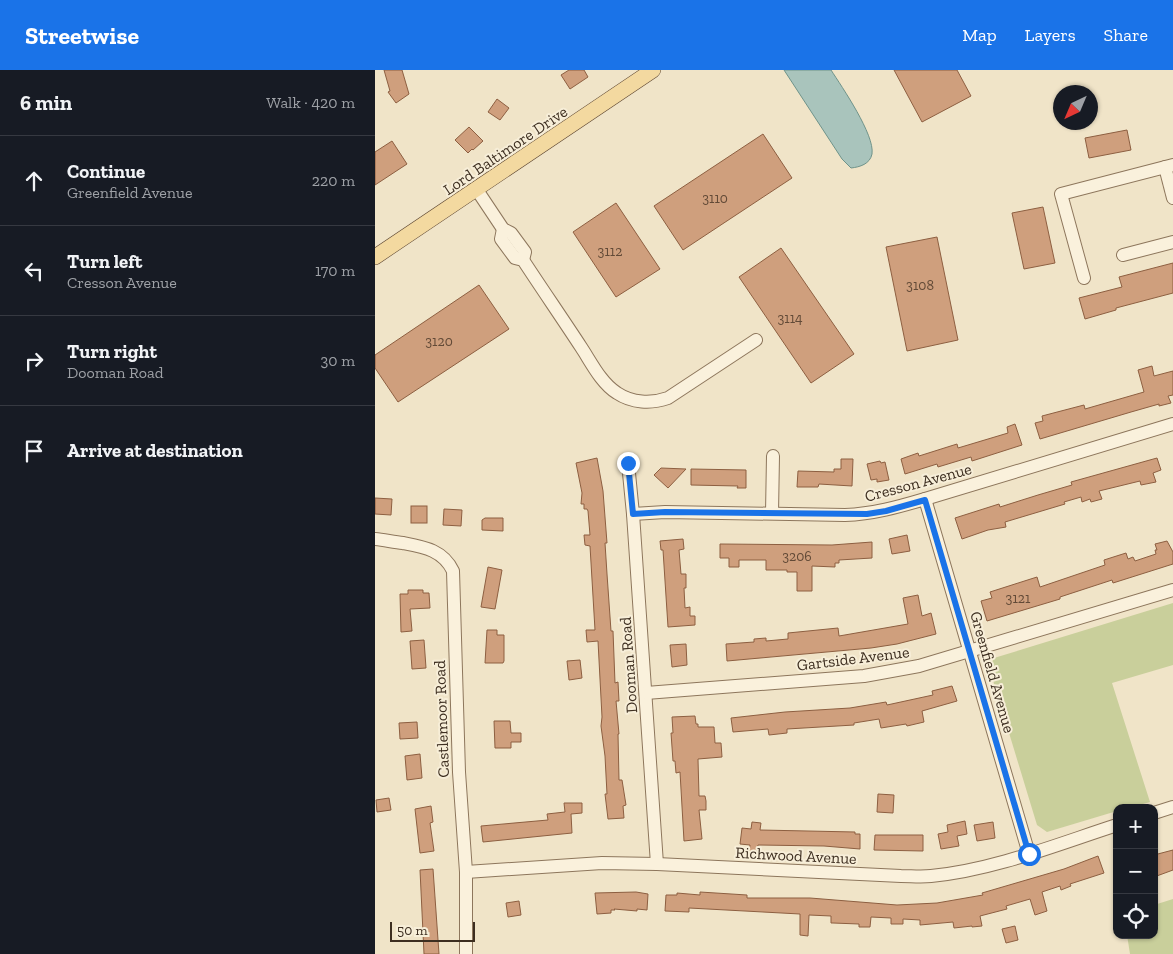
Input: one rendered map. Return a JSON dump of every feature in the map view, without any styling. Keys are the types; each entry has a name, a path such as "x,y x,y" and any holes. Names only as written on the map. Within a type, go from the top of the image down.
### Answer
{"main road":[{"name":"Lord Baltimore Drive","path":"375,257 653,70"}],"street":[{"path":"1083,278 1061,194 1169,166 1173,198"},
{"path":"477,190 503,229 511,232 525,252 523,260 599,374 615,392 629,399 640,401 659,401 669,398 756,340"},
{"path":"1123,255 1173,242"},
{"name":"Cresson Avenue","path":"633,514 665,512 845,515 886,511 1173,424"},
{"path":"772,513 773,456"},
{"name":"Dooman Road","path":"628,463 657,864"},
{"name":"Greenfield Avenue","path":"925,500 1029,854"},
{"name":"Castlemoor Road","path":"375,539 420,546 435,551 449,563 453,571 459,772 466,872 466,954"},
{"name":"Gartside Avenue","path":"646,693 864,676 919,666 1173,590"},
{"path":"1158,812 1173,806"},
{"name":"Richwood Avenue","path":"466,872 602,863 891,876 930,876 958,872 1029,854 1113,826"}],"green space":[{"path":"1173,603 1173,665 1112,683 1150,802 1143,804 1113,804 1113,812 1047,832 1037,825 989,667 994,658"},
{"path":"1173,899 1173,954 1130,954 1128,939 1158,939 1158,904"}],"water":[{"path":"784,70 831,70 857,111 868,135 872,146 872,154 867,163 851,168 842,159"}],"building":[{"path":"384,70 402,70 409,94 396,103 388,92 390,91"},
{"path":"569,70 584,70 588,77 570,89 561,75"},
{"path":"894,70 957,70 971,96 922,122"},
{"path":"497,99 509,108 500,120 488,112"},
{"path":"469,127 483,141 468,153 455,140"},
{"path":"1127,130 1131,150 1089,158 1085,138"},
{"path":"763,134 792,178 683,250 654,206"},
{"path":"392,141 407,164 375,185 375,152"},
{"path":"616,203 660,269 616,297 573,232"},
{"path":"1043,207 1055,263 1024,269 1012,213"},
{"path":"937,237 958,340 907,351 886,247"},
{"path":"781,248 854,354 811,383 739,277"},
{"path":"1173,263 1173,293 1116,308 1116,310 1085,319 1079,298 1122,287 1119,277"},
{"path":"479,285 509,329 398,402 375,368 375,355"},
{"path":"1152,366 1154,376 1173,371 1173,395 1168,396 1171,403 1159,406 1159,404 1040,439 1035,423 1043,421 1042,416 1084,405 1085,409 1144,392 1138,370"},
{"path":"1015,424 1022,445 972,461 971,457 938,467 937,464 905,474 901,459 918,453 919,456 957,444 958,448 1008,433 1007,427"},
{"path":"597,458 603,491 615,683 618,682 619,701 616,701 619,734 619,780 622,780 626,805 623,806 624,818 608,819 605,794 607,794 605,756 601,726 598,641 587,642 586,630 595,630 590,546 585,545 584,535 590,535 588,511 584,509 584,504 581,504 582,493 576,463"},
{"path":"1157,458 1161,470 1153,473 1156,482 1141,485 1140,481 1099,491 1102,499 1091,502 1090,499 1082,502 1081,497 1064,502 1065,504 1005,522 1006,527 988,530 962,539 955,518 999,504 1000,507 1072,485 1071,482"},
{"path":"841,459 853,459 852,486 819,484 818,487 797,487 798,471 834,472 834,469 841,469"},
{"path":"880,461 881,463 885,462 889,480 877,482 877,479 871,480 867,464"},
{"path":"661,468 686,469 668,488 654,475"},
{"path":"691,469 746,470 746,488 737,488 738,486 691,485"},
{"path":"375,498 392,499 391,515 375,514"},
{"path":"411,506 427,506 427,523 411,523"},
{"path":"444,509 462,510 461,526 443,525"},
{"path":"485,518 503,518 503,531 482,530 482,520"},
{"path":"907,535 910,551 892,554 889,539"},
{"path":"683,539 684,549 679,550 681,574 686,574 686,588 684,588 685,608 690,607 690,616 695,616 695,625 668,627 663,550 661,550 660,541"},
{"path":"1167,541 1173,552 1173,564 1113,583 1112,580 1060,597 1060,599 987,621 981,601 992,598 990,592 1037,577 1040,587 1105,565 1104,560 1126,553 1128,559 1133,557 1135,561 1156,554 1155,544"},
{"path":"872,542 872,558 839,560 839,563 835,563 835,567 812,566 812,591 797,591 797,572 766,570 766,560 739,560 739,567 729,567 729,558 720,558 720,544 832,545"},
{"path":"488,567 502,570 495,609 481,607"},
{"path":"408,590 423,590 423,593 429,593 430,608 410,609 412,631 401,632 400,594 408,594"},
{"path":"918,595 922,616 931,613 936,634 897,644 871,648 727,661 726,644 754,642 754,639 766,638 766,641 788,639 788,633 838,628 839,636 908,624 903,598"},
{"path":"487,630 497,630 497,635 504,635 503,663 485,663"},
{"path":"424,640 426,668 412,669 410,641"},
{"path":"686,644 687,665 672,667 670,645"},
{"path":"580,660 582,678 569,680 567,661"},
{"path":"952,686 957,701 922,711 924,722 907,726 906,724 881,728 879,719 854,723 854,725 787,729 787,733 769,735 768,729 733,732 731,718 850,708 886,702 887,705 933,695 932,691"},
{"path":"695,716 698,727 714,727 715,743 721,743 722,757 698,759 699,796 705,796 706,801 706,810 699,810 702,839 684,841 680,772 676,773 675,761 673,761 672,717"},
{"path":"494,721 510,721 511,733 521,733 521,742 511,742 511,748 495,748"},
{"path":"417,722 418,738 400,739 399,723"},
{"path":"420,754 422,778 407,780 405,756"},
{"path":"878,794 894,795 893,813 877,812"},
{"path":"389,798 391,810 377,812 376,800"},
{"path":"564,803 582,803 582,813 571,814 572,833 483,842 481,826 548,820 547,814 565,812"},
{"path":"431,806 433,822 430,823 434,851 420,853 415,809"},
{"path":"965,821 967,834 957,836 959,846 941,849 938,834 948,832 947,825"},
{"path":"752,822 761,823 760,830 855,832 855,834 860,834 860,849 824,846 758,845 756,853 749,852 750,845 740,844 742,828 751,829"},
{"path":"993,822 995,838 977,841 974,825"},
{"path":"875,835 923,835 923,851 874,850"},
{"path":"1173,850 1173,870 1158,876 1158,854"},
{"path":"1098,856 1104,873 1070,884 1071,886 1061,890 1060,886 1042,892 1047,911 1035,915 1030,899 1006,906 1007,909 980,916 982,926 954,928 953,922 920,925 920,920 903,919 903,924 891,924 891,918 871,917 870,927 859,927 859,924 831,923 831,916 809,915 808,936 800,935 800,914 689,908 689,912 665,911 666,895 677,895 677,893 700,895 700,892 747,895 747,898 810,898 897,905 937,903 983,895 982,893 1064,869"},
{"path":"433,869 439,954 424,954 420,870"},
{"path":"636,892 648,894 647,910 614,909 611,910 611,913 597,914 595,893"},
{"path":"519,901 521,915 508,917 506,903"},
{"path":"1015,926 1018,940 1006,943 1002,929"}],"route":[{"path":"628,463 633,514 665,512 867,514 886,511 925,500 1029,854"}]}
